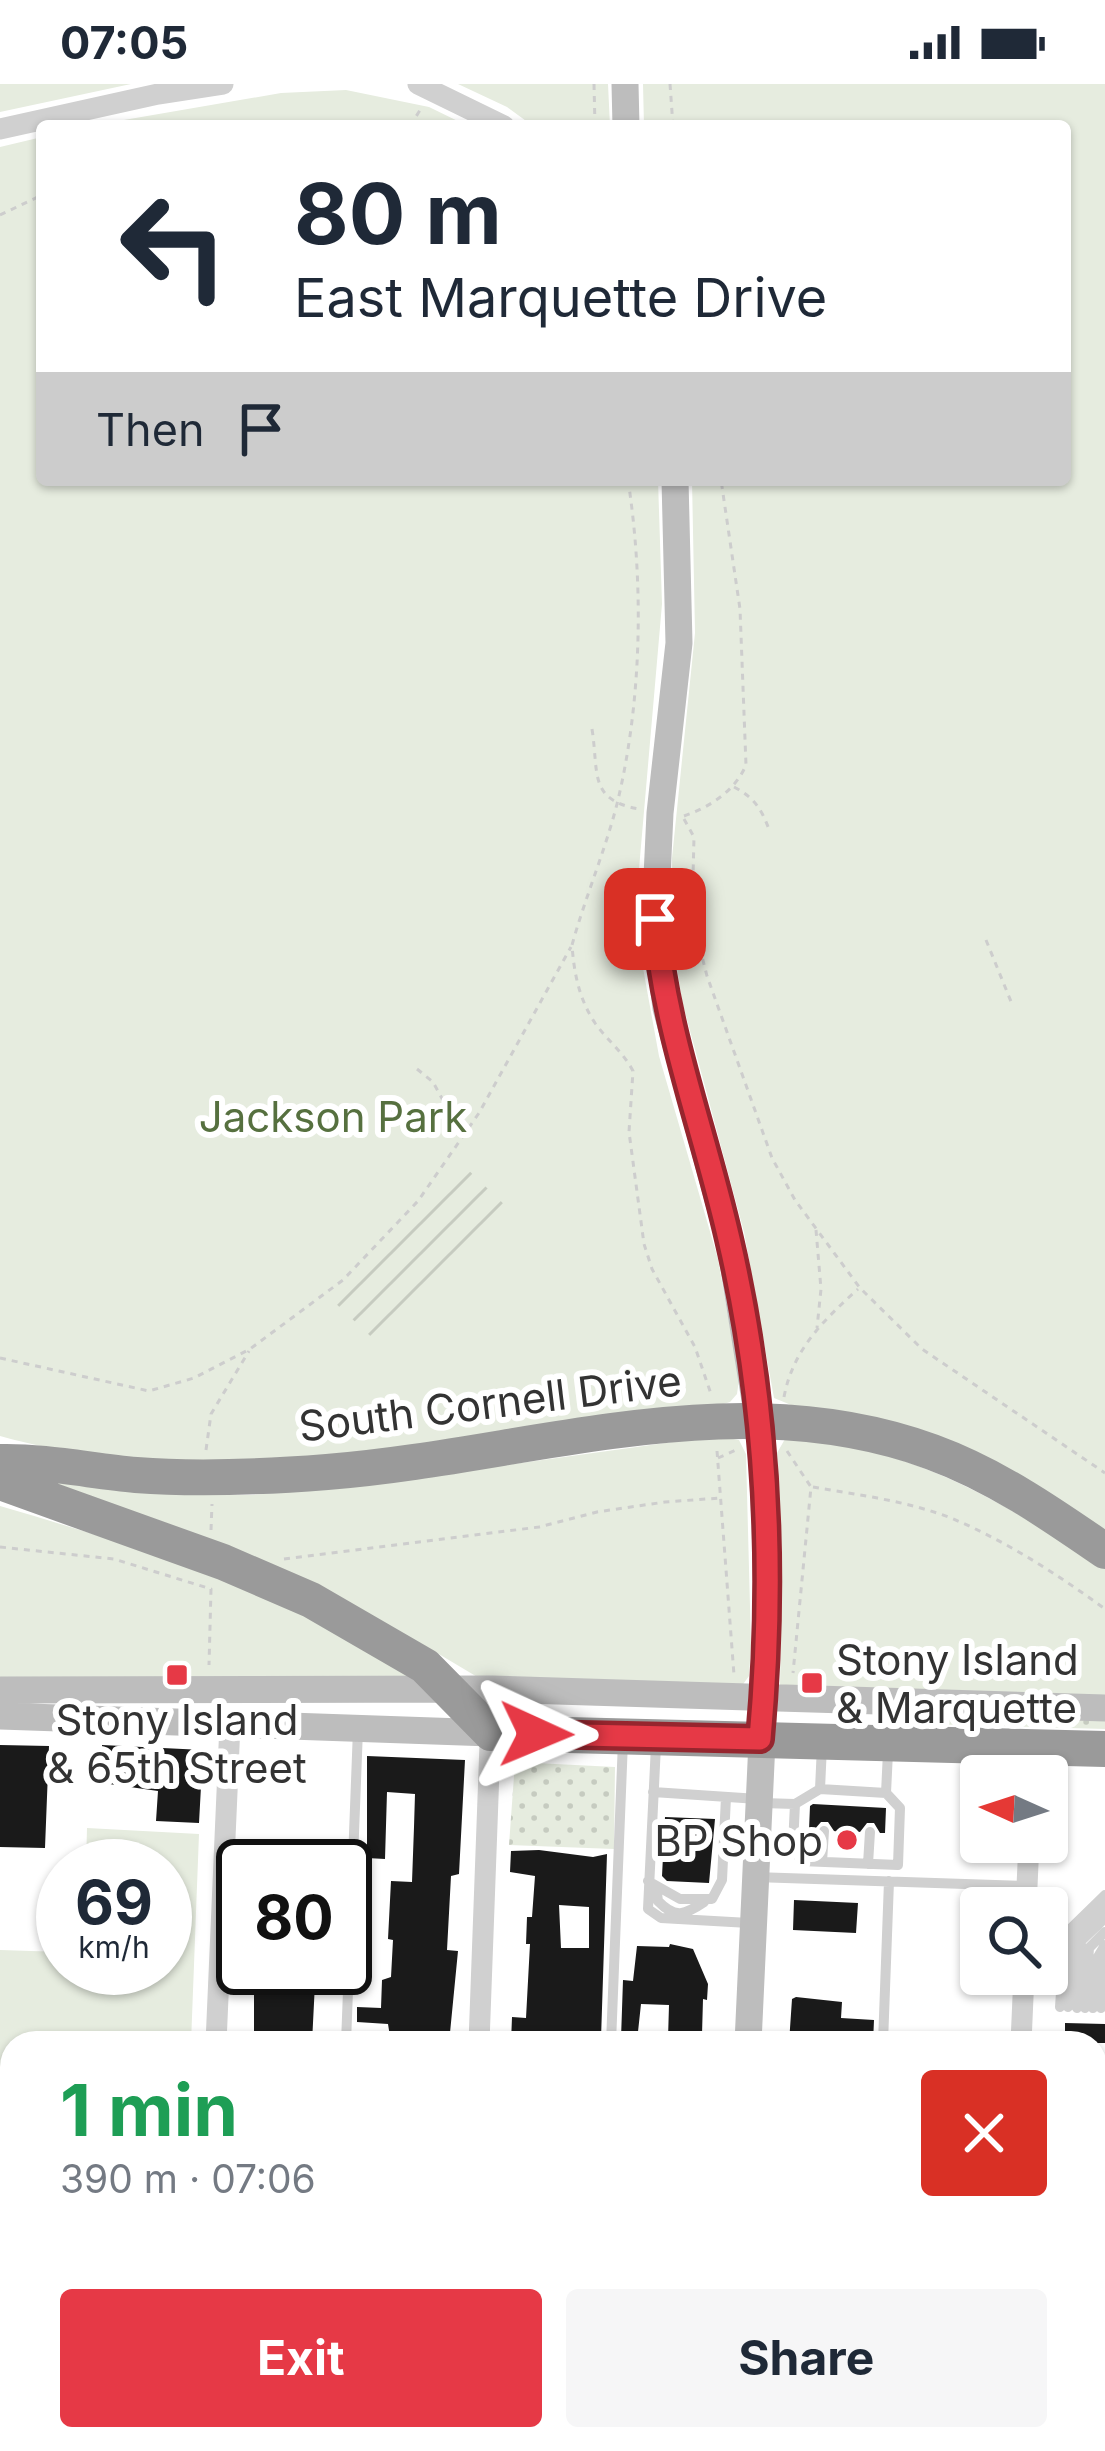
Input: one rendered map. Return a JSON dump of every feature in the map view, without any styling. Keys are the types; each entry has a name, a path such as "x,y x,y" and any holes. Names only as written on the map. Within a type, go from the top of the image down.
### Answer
{"highway":[{"name":"South Cornell Drive","path":"0,1462 239,1479 334,1472 703,1420 767,1428 813,1423 933,1452 1012,1489 1105,1551"},
{"path":"0,1482 223,1562 311,1600 425,1666 491,1732 889,1742 987,1755"},
{"path":"1068,1755 1105,1749"}],"street":[{"path":"41,120 223,84"},
{"path":"625,84 626,120"},
{"path":"421,95 488,120"},
{"path":"0,129 36,121"},
{"path":"675,486 679,644 660,813 655,919 666,1008 730,1244 767,1428 764,1700 748,2031"},
{"path":"479,2031 492,1689"},
{"path":"0,1690 492,1689 1105,1708"},
{"path":"0,1716 491,1732"},
{"path":"217,2031 230,1724"},
{"path":"1022,2031 1023,1995"}],"lane":[{"path":"346,2031 358,1729"},
{"path":"640,1736 653,1792 652,1884 647,1901 653,1915 753,1923"},
{"path":"612,2031 640,1736"},
{"path":"822,1741 826,1805"},
{"path":"886,1793 889,1742"},
{"path":"653,1792 795,1804 823,1789 886,1793 900,1808 898,1865 801,1862 793,1845 795,1804"},
{"path":"871,1808 872,1792"},
{"path":"652,1884 680,1899 712,1899 722,1880 726,1797"},
{"path":"822,1862 824,1831"},
{"path":"868,1864 870,1832"},
{"path":"756,1845 793,1845"},
{"path":"754,1877 889,1881 960,1889"},
{"path":"883,2031 889,1881"},
{"path":"1081,2008 1065,1934 1105,1895"},
{"path":"1081,2008 1073,1937 1105,1907"},
{"path":"1081,2008 1078,1950 1105,1918"},
{"path":"1081,2008 1089,1948 1105,1932"},
{"path":"1081,2008 1105,1946"},
{"path":"1081,2008 1105,1959"}],"path":[{"path":"594,84 595,120"},
{"path":"670,84 673,120"},
{"path":"0,215 36,198"},
{"path":"0,1358 148,1390 194,1378 250,1349 344,1280 418,1201 479,1112 572,945 616,805 637,619 628,486"},
{"path":"722,486 740,609 746,765 733,786 707,808 679,816 694,837 692,916 713,994 772,1158 815,1228 860,1288 948,1369 1105,1473"},
{"path":"592,729 601,790 616,805 644,810"},
{"path":"733,786 762,809 770,832"},
{"path":"986,940 1012,1004"},
{"path":"572,945 580,995 595,1023 633,1071 629,1132 644,1244 652,1269 700,1358 712,1406"},
{"path":"416,1069 433,1082 445,1104 434,1121"},
{"path":"815,1228 821,1289 816,1330"},
{"path":"718,1458 767,1428 791,1367 816,1330 860,1288"},
{"path":"206,1450 211,1414 250,1349"},
{"path":"767,1428 811,1486 949,1517 1007,1545 1105,1609"},
{"path":"716,1436 734,1634 734,1687"},
{"path":"793,1678 811,1486"},
{"path":"210,1533 212,1495"},
{"path":"272,1558 452,1539 539,1527 597,1512 721,1498"},
{"path":"0,1547 114,1559 211,1589 209,1665"}],"green space":[{"path":"0,84 131,84 0,112"},
{"path":"458,84 608,84 610,120 525,120"},
{"path":"643,84 1105,84 1105,1533 774,1398 744,1232 682,1001 674,947 672,858 695,633 692,486 1071,486 1071,120 644,120"},
{"path":"346,90 429,107 456,120 124,120 281,93"},
{"name":"Jackson Park","path":"36,138 36,486 658,486 662,604 639,869 641,957 659,1056 718,1259 739,1379 737,1394 730,1402 669,1415 278,1459 138,1459 0,1436 0,147"},
{"path":"461,1163 511,1211 382,1347 332,1300"},
{"path":"716,1436 739,1440 746,1454 751,1645 749,1676 741,1687 479,1678 422,1644 19,1474 190,1495 252,1495 346,1487"},
{"path":"785,1439 872,1451 914,1464 993,1500 1105,1569 1105,1699 780,1686 782,1554 777,1453"},
{"path":"0,1506 159,1556 264,1597 411,1677 0,1680"},
{"path":"959,1714 1105,1717 1105,1729 890,1723"},
{"path":"515,1762 615,1767 614,1849 509,1845"},
{"path":"87,1828 199,1834 191,2031 0,2031 0,1950 36,1951 36,1995 192,1995 192,1839 87,1839"}],"building":[{"path":"0,1745 49,1746 45,1839 36,1839 36,1848 0,1847"},
{"path":"102,1745 203,1750 199,1823 156,1821 158,1791 102,1783"},
{"path":"367,1756 465,1760 459,1874 451,1876 447,1950 458,1951 450,2031 389,2031 388,2024 357,2022 357,2007 381,2008 382,1980 391,1977 391,1881 412,1882 415,1794 387,1792 385,1859 372,1858 372,1839 367,1839"},
{"path":"813,1804 886,1808 885,1833 867,1823 860,1832 854,1831 853,1846 839,1845 839,1832 828,1822 809,1830"},
{"path":"665,1817 715,1819 709,1883 667,1881 662,1876"},
{"path":"511,1851 607,1854 601,2031 511,2031 512,2017 526,2018 527,1917 532,1917 535,1876 510,1872","holes":["559,1905 589,1907 589,1948 561,1948"]},
{"path":"794,1900 858,1903 856,1933 793,1930"},
{"path":"637,1946 693,1949 708,1984 702,2031 668,2031 669,2005 641,2004 638,2031 621,2031 623,1980 633,1981"},
{"path":"254,1995 314,1995 313,2031 254,2031"},
{"path":"792,1999 842,2002 841,2018 874,2020 874,2031 790,2031"},
{"path":"1065,2023 1105,2024 1105,2031 1065,2031"}],"place":[{"name":"Stony Island & 65th Street","path":"177,1675"},
{"name":"Stony Island & Marquette","path":"812,1683"},
{"name":"BP Shop","path":"847,1840"}],"route":[{"path":"536,1734 760,1739 767,1581 760,1419 730,1244 666,1008 655,919"}]}
